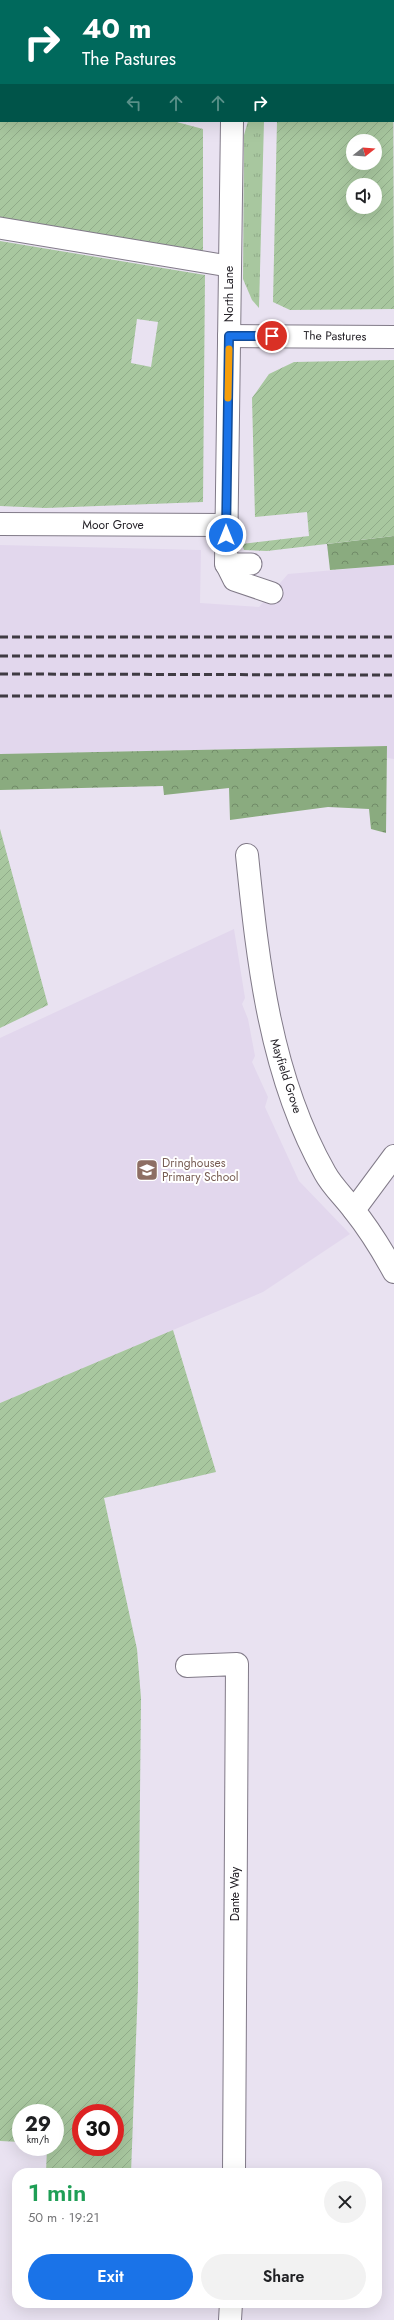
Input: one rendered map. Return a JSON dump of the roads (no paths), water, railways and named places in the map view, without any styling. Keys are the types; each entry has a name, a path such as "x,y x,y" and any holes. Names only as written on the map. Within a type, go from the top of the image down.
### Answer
{"street":[{"name":"North Lane","path":"226,564 229,336 228,266 232,122"},
{"name":"The Pastures","path":"229,336 394,337"},
{"name":"Moor Grove","path":"0,524 226,525"},
{"name":"Mayfield Grove","path":"247,855 253,910 272,1037 284,1079 304,1130 325,1174 354,1210 377,1243 394,1272"},
{"path":"354,1210 394,1156"},
{"name":"Dante Way","path":"187,1666 237,1664 234,2168"},
{"path":"230,2320 231,2308"}],"lane":[{"path":"0,228 228,266"},
{"path":"252,564 226,564 234,580 244,585 272,593"}],"railway":[{"path":"0,637 394,637"},
{"path":"0,656 394,656"},
{"path":"0,674 394,675"},
{"path":"0,696 394,696"}],"place":[{"name":"Dringhouses Primary School","path":"147,1170"}]}
